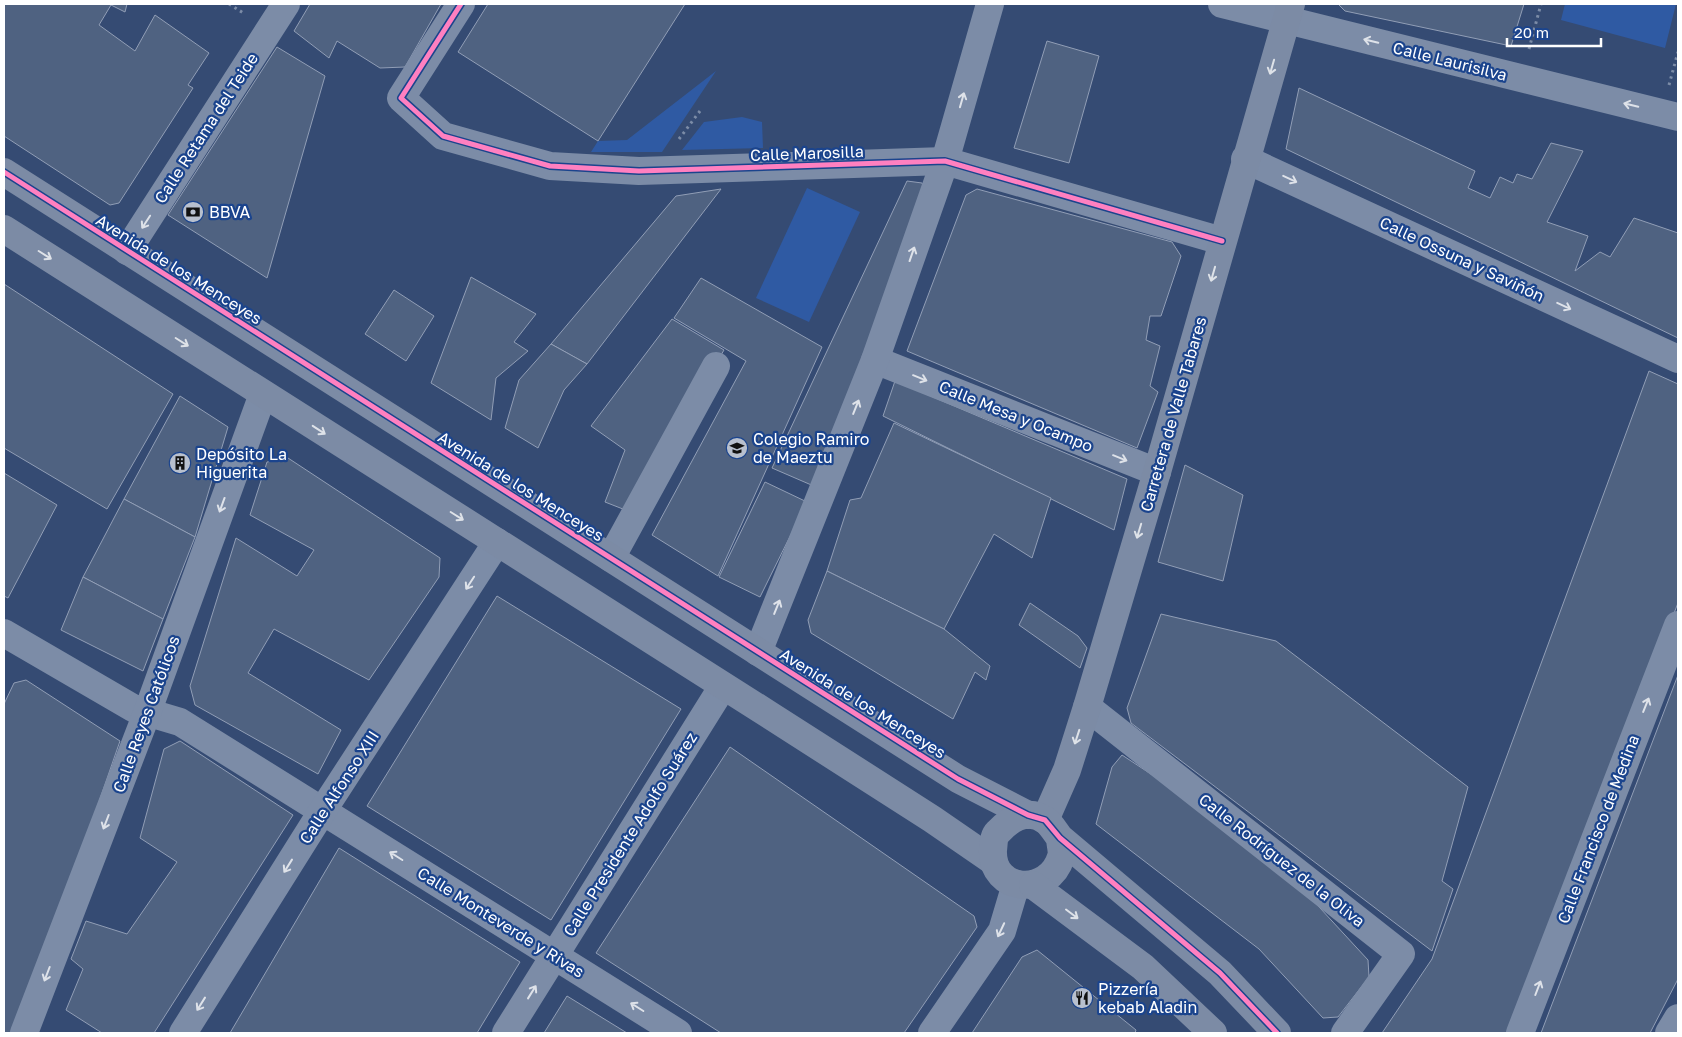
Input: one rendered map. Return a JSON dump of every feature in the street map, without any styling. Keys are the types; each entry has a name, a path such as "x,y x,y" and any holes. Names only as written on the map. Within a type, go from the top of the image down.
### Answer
{"main road":[{"name":"Carretera de Valle Tabares","path":"1044,824 1067,770 1087,707 1289,12"},
{"name":"Avenida de los Menceyes","path":"4,172 958,779 1044,824 1220,973 1277,1033"},
{"path":"4,229 932,820 993,861 1002,876 1024,885 1142,967 1213,1033"},
{"path":"993,861 994,836 1010,819 1044,824 1062,856 1050,877 1024,885"}],"street":[{"name":"Calle Retama del Teide","path":"127,251 286,4"},
{"name":"Calle Marosilla","path":"461,4 401,98 443,136 550,166 639,171 945,161 1222,241"},
{"path":"758,652 875,360 945,161 990,4"},
{"name":"Calle Laurisilva","path":"1222,4 1289,12 1521,78 1678,117"},
{"name":"Calle Ossuna y Saviñón","path":"1245,159 1678,359"},
{"name":"Calle Mesa y Ocampo","path":"875,360 1156,472"},
{"path":"611,558 716,366"},
{"name":"Calle Reyes Católicos","path":"24,1033 147,713 263,394"},
{"name":"Calle Alfonso XIII","path":"183,1033 323,810 497,542"},
{"name":"Calle Francisco de Medina","path":"1520,1033 1678,626"},
{"name":"Calle Monteverde y Rivas","path":"4,633 133,708 180,722 678,1033"},
{"name":"Calle Presidente Adolfo Suárez","path":"506,1033 723,686"},
{"name":"Calle Rodríguez de la Oliva","path":"1087,707 1401,954 1345,1033"},
{"path":"932,1033 1002,931 1024,885"},
{"path":"1669,1033 1678,1018"}],"path":[{"path":"1521,78 1541,4"}],"shaded area":[{"path":"1565,4 1676,4 1665,48 1561,20"},
{"path":"716,71 662,152 591,152 598,141 627,140"},
{"path":"742,117 762,122 763,148 682,150 704,122"},
{"path":"807,188 860,212 809,322 756,298"}],"building":[{"path":"4,4 127,4 125,12 111,5 99,25 135,51 155,15 209,53 188,85 193,88 119,203 110,205 4,136"},
{"path":"310,4 441,4 405,67 380,68 337,41 329,58 294,31"},
{"path":"488,4 685,4 598,141 458,52"},
{"path":"1338,4 1524,4 1511,46 1345,11"},
{"path":"1047,41 1099,56 1069,163 1014,148"},
{"path":"277,47 325,76 267,278 168,215"},
{"path":"1299,88 1475,171 1468,188 1490,198 1500,177 1513,183 1517,174 1532,179 1551,143 1583,151 1547,222 1588,236 1575,271 1600,252 1610,257 1634,218 1678,233 1678,338 1286,149"},
{"path":"907,181 922,183 926,194 816,487 772,468"},
{"path":"721,189 587,364 551,344 676,196"},
{"path":"977,189 1172,242 1181,256 1161,316 1150,316 1146,340 1160,346 1150,386 1158,392 1137,448 907,351 966,195"},
{"path":"471,277 536,314 514,342 528,351 496,378 491,420 431,383"},
{"path":"701,278 822,347 718,576 652,535 746,361 674,318"},
{"path":"4,284 173,394 107,509 4,448"},
{"path":"394,290 434,316 406,361 365,334"},
{"path":"672,319 724,350 628,511 605,502 625,450 591,426"},
{"path":"551,344 587,364 564,390 538,448 505,428 519,380"},
{"path":"1649,371 1678,384 1678,603 1509,1033 1382,1033 1432,959"},
{"path":"895,381 1127,479 1114,530 883,416"},
{"name":"Depósito La Higuerita","path":"180,396 228,427 195,537 124,499"},
{"path":"894,423 1051,498 1032,558 994,534 944,629 827,571 850,500 861,498"},
{"path":"288,458 440,558 439,577 369,680 274,629 248,673 341,730 318,774 195,705 190,686 236,538 297,576 314,550 250,515 267,462"},
{"path":"1185,465 1243,495 1223,581 1158,562"},
{"path":"4,473 57,505 8,598 4,596"},
{"path":"765,482 807,502 760,597 719,577"},
{"path":"124,499 195,537 163,619 83,577"},
{"path":"827,571 944,629 990,666 986,680 975,672 953,719 811,633 808,620"},
{"path":"83,577 163,619 143,671 61,630"},
{"path":"497,596 681,709 551,920 367,806"},
{"path":"1030,603 1078,636 1087,648 1080,668 1019,625"},
{"path":"1161,614 1276,641 1468,787 1442,881 1453,889 1432,951 1131,723 1127,708"},
{"path":"1678,675 1678,979 1650,1033 1541,1033"},
{"path":"26,680 120,741 19,1033 4,1033 4,704 14,683"},
{"path":"180,741 293,815 154,1033 102,1033 66,1010 83,969 71,959 86,921 127,934 177,862 140,838 164,749"},
{"path":"730,747 974,916 977,927 904,1033 721,1033 596,953"},
{"path":"1122,755 1166,784 1296,882 1368,960 1369,977 1338,1017 1323,1018 1259,949 1096,824 1112,767"},
{"path":"339,848 520,962 477,1033 230,1033"},
{"path":"1037,950 1136,1030 1135,1033 972,1033 1022,957"},
{"path":"567,996 627,1033 544,1033"}],"cycle path":[{"path":"461,4 401,98 443,136 550,166 639,171 945,161 1222,241"},
{"path":"4,172 958,779 1028,815 1045,820 1060,838 1220,973 1277,1033"}],"place":[{"name":"BBVA","path":"193,212"},
{"name":"Colegio Ramiro de Maeztu","path":"737,448"},
{"name":"Depósito La Higuerita","path":"180,463"},
{"name":"Pizzería kebab Aladin","path":"1082,998"}]}
